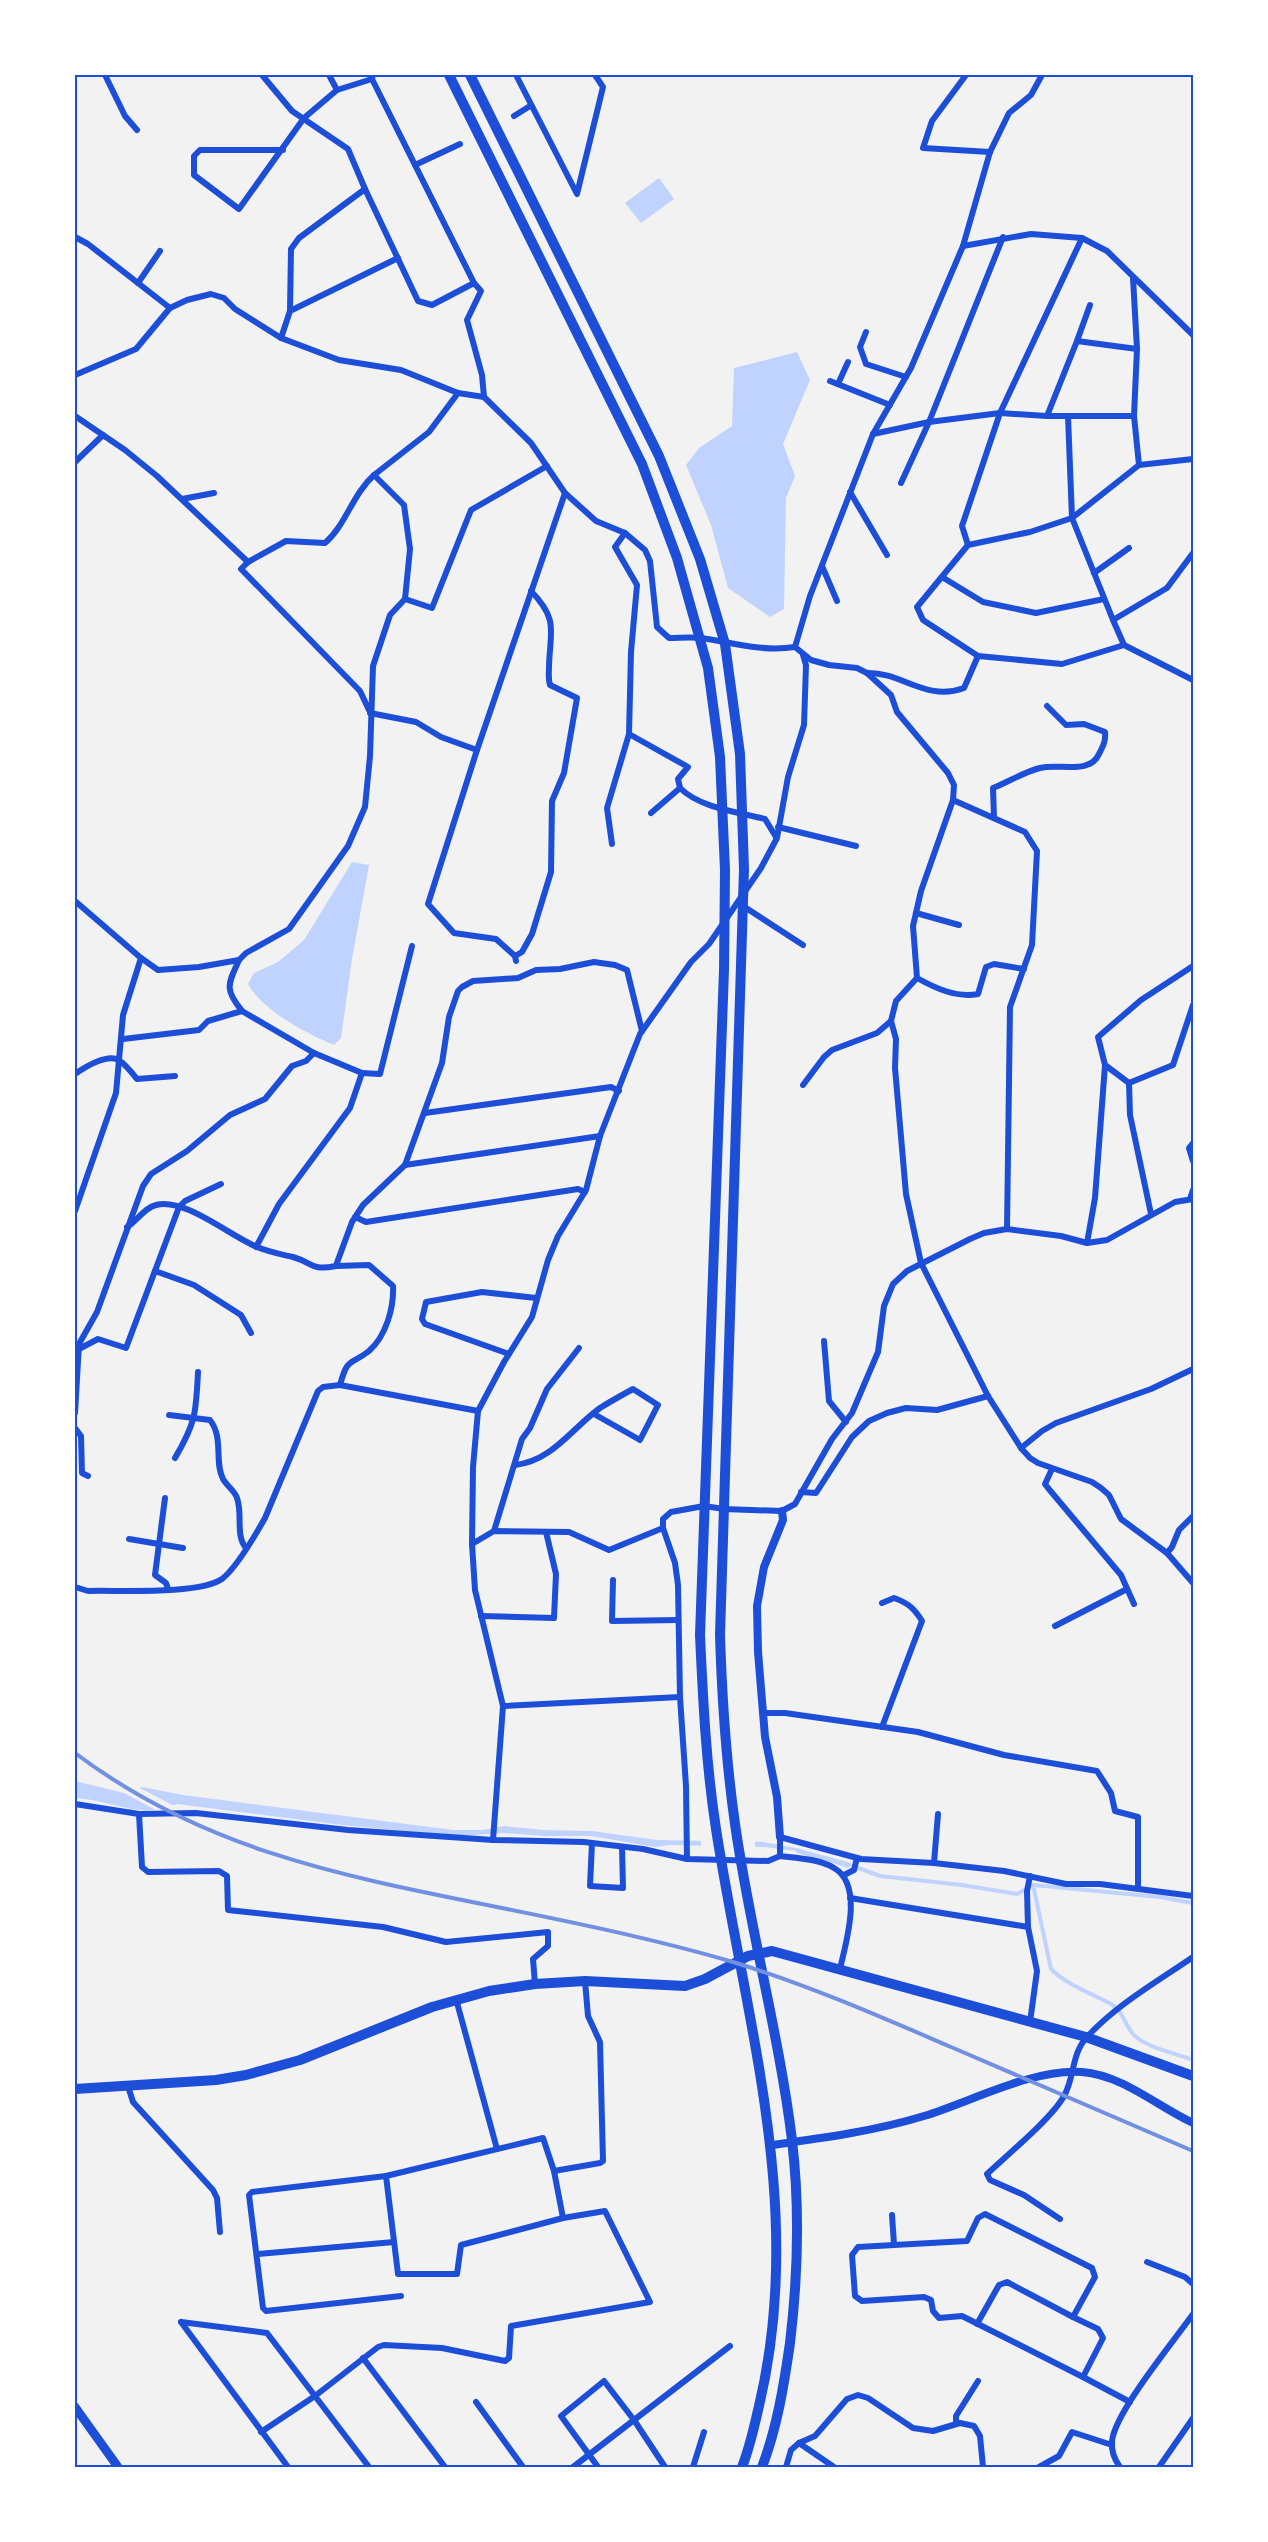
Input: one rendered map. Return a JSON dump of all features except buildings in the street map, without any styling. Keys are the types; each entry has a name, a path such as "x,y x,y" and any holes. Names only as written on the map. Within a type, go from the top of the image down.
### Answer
{"main road":[{"path":"449,75 642,464 677,558 700,638 711,690 722,788 724,970 700,1635 705,1734 716,1828 772,2145 777,2214 776,2299 766,2375 742,2467"},
{"path":"470,75 659,456 700,559 725,644 737,731 742,788 744,869 720,1635 723,1732 735,1826 784,2084 792,2142 797,2214 795,2301 785,2378 762,2467"},
{"path":"75,2089 216,2080 270,2069 456,1999 489,1991 535,1984 585,1981 685,1986 705,1979 740,1959 772,1951 1086,2037 1193,2076"},
{"path":"75,2407 114,2466"}],"street":[{"path":"105,75 125,116 137,130"},
{"path":"262,75 292,111 348,149 418,301 432,304 474,283"},
{"path":"329,75 337,90"},
{"path":"516,75 577,194 603,87 595,75"},
{"path":"965,75 932,121 923,148 990,152"},
{"path":"795,647 810,596 873,434 906,377 963,246 990,152 1009,113 1031,95 1042,75"},
{"path":"283,150 200,150 194,156 194,175 239,209 283,150 304,117 337,90 373,77 474,283 481,291 467,320 482,375 484,397"},
{"path":"514,116 530,106"},
{"path":"415,165 460,144"},
{"path":"281,338 290,311 291,249 299,238 365,189"},
{"path":"963,246 1003,237 1031,234 1082,238 1107,251 1193,335"},
{"path":"75,237 170,308"},
{"path":"901,483 929,422 1003,237"},
{"path":"968,545 962,526 1000,413 1082,238"},
{"path":"138,284 160,251"},
{"path":"290,311 398,258"},
{"path":"1133,277 1137,349 1134,416 1139,465"},
{"path":"75,375 136,349 170,308 187,300 211,294 224,298 235,309 281,338 339,360 401,370 458,393 484,397 531,443 565,493 596,521 625,533 637,541 648,555 657,627 669,638 700,638 725,644 782,649 795,647"},
{"path":"1047,416 1090,305"},
{"path":"866,332 860,347 866,364 906,377"},
{"path":"1077,341 1137,349"},
{"path":"838,384 848,362"},
{"path":"830,381 890,405"},
{"path":"370,713 360,691 241,569 248,562 286,541 325,543 333,536 355,495 374,475 429,432 458,393"},
{"path":"873,434 929,422 1000,413 1047,416 1134,416"},
{"path":"75,416 157,476 248,562"},
{"path":"1068,416 1072,518 1124,645 1193,680"},
{"path":"75,462 103,435"},
{"path":"1124,645 1062,664 978,656 923,620 918,607 968,545 1030,532 1072,518 1139,465 1193,459"},
{"path":"405,599 432,608 471,510 548,466"},
{"path":"374,475 404,506 410,549 405,599 390,615 373,666 370,756 365,807 348,846 289,929 246,953 239,960 228,987 231,998 242,1011 314,1053 362,1073 380,1074 412,946"},
{"path":"849,492 887,555"},
{"path":"182,499 214,493"},
{"path":"531,591 538,598 553,625 548,681 550,685 577,698 564,773 552,801 551,872 532,934 522,952 515,958 496,939 454,933 428,904 477,750 531,591 565,493"},
{"path":"612,844 607,807 629,734 631,652 637,585 615,547 625,533"},
{"path":"1094,573 1130,548"},
{"path":"1113,620 1167,588 1193,553"},
{"path":"822,566 837,601"},
{"path":"942,578 983,602 1036,613 1104,599"},
{"path":"795,647 803,655 829,665 857,668 867,673 891,695 897,712 948,773 954,785 953,801 921,891 913,926 917,978 896,1002 891,1021 896,1040 895,1068 906,1194 921,1263 988,1396 1021,1448 1030,1458 1052,1469 1092,1482 1101,1488 1109,1496 1121,1519 1167,1553 1193,1583"},
{"path":"494,1840 503,1706 475,1590 472,1544 473,1467 478,1411 532,1317 536,1298 558,1236 585,1192 600,1136 642,1031 691,962 709,944 761,868 777,838 788,777 804,725 806,664 803,655"},
{"path":"867,673 876,672 921,688 949,694 964,688 978,656"},
{"path":"994,818 993,788 1039,768 1092,765 1106,740 1105,732 1084,724 1066,726 1047,706"},
{"path":"370,713 416,722 441,737 477,750"},
{"path":"629,734 688,767 678,779 680,788 687,795 765,819 777,838"},
{"path":"651,813 680,788"},
{"path":"953,801 1025,832 1037,851 1032,945 1010,1007 1007,1229"},
{"path":"778,827 856,846"},
{"path":"736,902 803,945"},
{"path":"76,903 158,970 199,967 239,960"},
{"path":"916,913 959,925"},
{"path":"75,1211 117,1093 123,1039 123,1015 141,958"},
{"path":"336,1266 355,1217 363,1205 405,1165 442,1063 449,1017 458,991 473,981 518,978 536,970 560,969 569,965 594,962 615,965 627,970 642,1031"},
{"path":"917,978 938,990 970,996 978,994 986,967 994,964 1024,969"},
{"path":"1087,1243 1095,1198 1105,1065 1098,1037 1141,1000 1193,966"},
{"path":"1129,1083 1173,1065 1193,1005"},
{"path":"123,1039 199,1030 208,1021 242,1011"},
{"path":"803,1085 832,1050 877,1033 891,1021"},
{"path":"75,1413 79,1344 96,1312 143,1186 151,1174 187,1151 230,1115 266,1099 292,1066 306,1060 314,1053"},
{"path":"75,1074 97,1062 119,1059"},
{"path":"119,1059 137,1079 175,1076"},
{"path":"1105,1065 1129,1083"},
{"path":"256,1246 279,1204 350,1108 362,1073"},
{"path":"1129,1083 1130,1115 1151,1214"},
{"path":"425,1113 611,1086 619,1091"},
{"path":"405,1165 600,1136"},
{"path":"1193,1143 1189,1148 1193,1161"},
{"path":"79,1349 98,1339 126,1348 179,1207 185,1201 221,1184"},
{"path":"355,1217 366,1222 578,1190 585,1192"},
{"path":"687,1860 686,1786 675,1563 663,1528 663,1519 671,1512 704,1506 782,1511 795,1504 832,1439 846,1422 856,1404 878,1352 884,1306 893,1284 907,1271 984,1233 1007,1229 1061,1236 1087,1243 1107,1240 1175,1202 1191,1199 1193,1190"},
{"path":"126,1228 136,1222 147,1209 157,1204 179,1207 256,1246 295,1257 318,1268 369,1265 393,1286 394,1303 379,1341 367,1352 352,1360 345,1368 340,1385"},
{"path":"155,1271 194,1285 241,1315 250,1333"},
{"path":"509,1354 425,1324 422,1319 426,1302 482,1292 536,1298"},
{"path":"824,1341 829,1401 846,1422"},
{"path":"494,1531 522,1439 530,1428 548,1389 579,1348"},
{"path":"1021,1448 1056,1423 1151,1389 1193,1369"},
{"path":"175,1458 191,1430 194,1419 198,1372"},
{"path":"75,1587 88,1591 168,1589 200,1587 221,1579 246,1548 265,1518 318,1391 323,1387 340,1385 478,1411"},
{"path":"514,1465 529,1463 553,1451 572,1431 594,1414 633,1389 658,1405 640,1440 594,1414"},
{"path":"801,1492 816,1493 852,1437 878,1417 906,1408 937,1410 988,1396"},
{"path":"169,1415 210,1420 216,1428 222,1479 237,1496 241,1518 240,1542 246,1548"},
{"path":"75,1428 81,1436 82,1473 88,1476"},
{"path":"1052,1469 1045,1484 1112,1564 1134,1604"},
{"path":"165,1498 155,1575 166,1583 168,1589"},
{"path":"780,1856 777,1797 765,1737 758,1652 757,1606 764,1567 783,1520 782,1511"},
{"path":"1167,1553 1179,1530 1193,1516"},
{"path":"472,1544 494,1531 569,1532 609,1550 663,1528"},
{"path":"481,1616 554,1618 556,1574 546,1532"},
{"path":"129,1539 183,1548"},
{"path":"613,1580 612,1621 678,1620"},
{"path":"1055,1626 1127,1590"},
{"path":"882,1603 894,1598 906,1602 914,1608 922,1621 882,1727"},
{"path":"503,1706 680,1697"},
{"path":"763,1713 785,1713 918,1732 1004,1755 1096,1771 1111,1794 1114,1811 1138,1817 1138,1888"},
{"path":"75,1803 139,1814 196,1813 348,1830 494,1840 592,1843 687,1860 768,1861 780,1856 833,1867 844,1875 850,1898 850,1923 840,1969"},
{"path":"139,1814 142,1867 148,1872 219,1871 227,1876 228,1910 383,1927 446,1942 548,1932 548,1946 533,1959 535,1984"},
{"path":"934,1863 938,1814"},
{"path":"780,1837 856,1858 934,1863 1030,1876 1066,1884 1090,1883 1193,1896"},
{"path":"592,1843 590,1886 623,1888 622,1847"},
{"path":"844,1875 854,1870 856,1858"},
{"path":"1030,1876 1028,1927 1037,1971 1030,2022"},
{"path":"850,1898 1028,1927"},
{"path":"1060,2220 1024,2196 990,2180 987,2174 1047,2116 1065,2095 1076,2053 1086,2037 1132,1999 1193,1957"},
{"path":"554,2171 603,2161 600,2042 588,2016 585,1981"},
{"path":"456,1999 496,2149"},
{"path":"772,2145 879,2128 925,2116 1053,2073 1081,2072 1103,2076 1193,2123"},
{"path":"128,2086 133,2102 213,2190 218,2198 220,2232"},
{"path":"401,2296 266,2311 263,2308 249,2196 252,2192 386,2175 543,2138 554,2171 563,2218"},
{"path":"261,2432 384,2345 442,2348 505,2361 509,2358 511,2326 650,2302 605,2211 563,2218 461,2245 458,2274 398,2274 386,2175"},
{"path":"1073,2317 1095,2277 1092,2268 985,2214 978,2217 967,2241 858,2247 852,2255 855,2296 862,2301 924,2297 931,2301 933,2311 939,2318 962,2316 1130,2402"},
{"path":"892,2215 894,2244"},
{"path":"258,2254 394,2242"},
{"path":"1147,2262 1185,2277 1193,2283"},
{"path":"977,2324 999,2285 1007,2282 1098,2329 1103,2338 1083,2377"},
{"path":"1120,2467 1115,2461 1112,2445 1115,2430 1130,2402 1193,2314"},
{"path":"288,2467 181,2322 267,2333 369,2467"},
{"path":"573,2467 730,2346"},
{"path":"363,2358 445,2467"},
{"path":"598,2467 561,2416 604,2381 634,2420 665,2467"},
{"path":"956,2423 956,2416 978,2381"},
{"path":"786,2467 792,2451 799,2443 815,2436 847,2399 858,2395 868,2398 913,2428 933,2431 956,2423 974,2426 980,2436 983,2467"},
{"path":"476,2402 523,2467"},
{"path":"1159,2467 1193,2418"},
{"path":"693,2467 704,2432"},
{"path":"1039,2467 1059,2456 1072,2432 1112,2445"},
{"path":"799,2443 834,2467"}],"water":[{"path":"659,178 674,199 641,223 625,203"},
{"path":"797,352 810,380 783,444 795,476 786,498 784,609 770,617 728,588 711,525 686,465 699,448 732,426 734,368"},
{"path":"352,862 369,865 341,1038 334,1045 299,1028 274,1012 248,984 254,973 278,962 304,940"},
{"path":"75,1781 124,1793 142,1787 183,1795 453,1830 483,1830 504,1826 592,1831 657,1840 763,1842 796,1848 851,1863 851,1866 848,1868 797,1851 764,1847 669,1845 655,1847 591,1836 504,1833 459,1836 342,1825 177,1804 150,1810 137,1810 75,1798"}],"pier":[{"path":"136,1786 178,1808 161,1813 115,1788 124,1790"},
{"path":"700,1837 754,1839 756,1849 702,1849"}],"waterway":[{"path":"798,1851 816,1857"},
{"path":"853,1866 880,1876 1017,1894 1033,1885 1160,1897 1193,1903"},
{"path":"1033,1885 1051,1969 1072,1985 1115,2007 1133,2034 1145,2043 1193,2060"}],"railway":[{"path":"75,1753 123,1786 171,1813 221,1835 324,1869 642,1938 761,1971 870,2013 1193,2151"}]}
